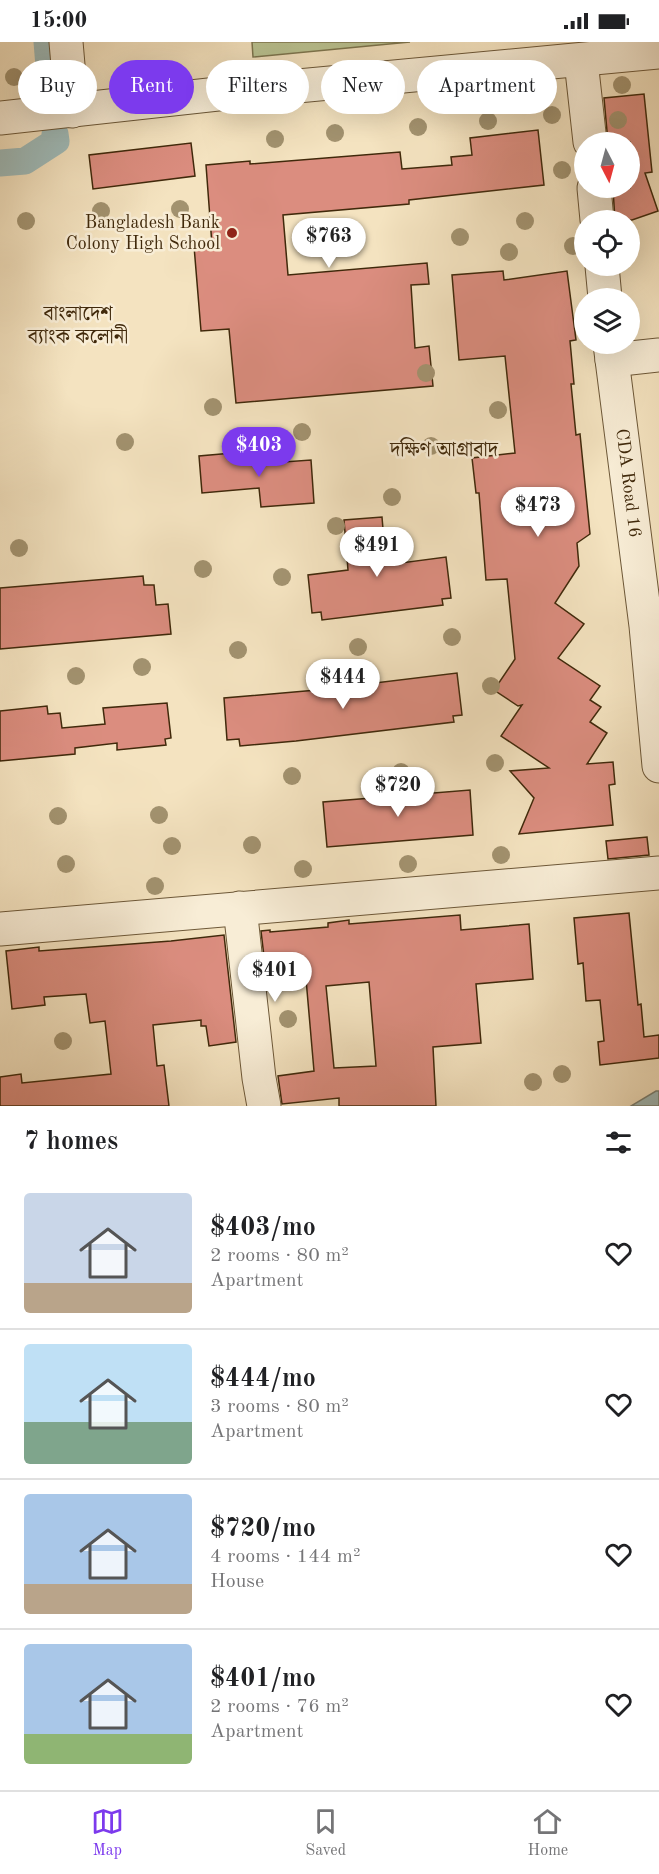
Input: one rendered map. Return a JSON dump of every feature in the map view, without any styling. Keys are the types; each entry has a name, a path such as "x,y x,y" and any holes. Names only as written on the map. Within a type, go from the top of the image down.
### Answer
{"street":[{"path":"66,42 68,60"},
{"path":"97,108 567,55 659,52"},
{"path":"567,55 587,132"},
{"path":"0,118 41,114"},
{"name":"CDA Road 16","path":"611,354 652,626 659,766"},
{"path":"640,354 659,355"},
{"path":"0,929 659,873"},
{"path":"240,908 256,1057 264,1106"}],"green space":[{"path":"252,42 410,42 253,57"}],"water":[{"path":"659,1091 659,1106 631,1106"}],"building":[{"path":"644,94 652,172 645,173 658,211 640,217 640,210 614,210 614,198 640,198 640,132 607,132 604,98"},
{"path":"538,130 544,185 409,200 409,204 283,215 288,275 427,263 429,284 411,285 415,348 429,346 433,386 236,403 229,329 201,331 194,246 212,245 206,165 250,161 250,164 400,152 402,169 452,165 451,157 472,155 470,138"},
{"path":"191,143 195,176 93,189 89,155"},
{"path":"503,271 504,280 567,271 574,325 574,340 570,341 574,384 571,384 576,435 580,434 590,534 577,543 579,566 555,603 584,624 558,658 600,686 590,700 601,707 590,722 607,733 587,764 613,762 615,784 609,785 613,825 519,834 534,798 510,771 549,768 501,736 522,705 518,706 494,690 515,659 507,579 486,580 479,493 476,493 472,458 515,453 505,356 459,360 452,275"},
{"path":"255,451 256,464 311,460 314,503 261,507 259,488 202,493 199,456"},
{"path":"382,517 386,565 446,557 451,598 442,599 443,605 322,620 321,612 312,613 308,575 348,570 344,520"},
{"path":"143,576 144,585 154,585 156,605 168,604 171,634 0,649 0,588"},
{"path":"457,673 462,715 453,716 454,722 240,746 239,739 227,740 224,698 317,690"},
{"path":"167,703 171,738 165,739 166,745 117,750 117,743 75,748 75,754 0,761 0,711 47,706 48,714 60,713 62,728 105,724 103,708"},
{"path":"470,790 473,835 327,847 323,802"},
{"path":"647,837 649,855 608,859 606,841"},
{"path":"629,913 638,1005 641,1004 644,1037 659,1035 659,1058 600,1065 598,1042 604,1041 600,1000 586,1001 583,963 578,964 574,918"},
{"path":"460,915 461,930 529,924 533,979 476,984 481,1043 433,1047 436,1106 339,1106 339,1098 282,1104 278,1076 314,1071 306,979 267,982 261,931 328,927 328,923 349,920 349,924","holes":["369,982 376,1066 334,1068 326,986"]},
{"path":"224,935 236,1042 209,1046 206,1026 201,1026 201,1020 153,1025 157,1066 164,1065 169,1106 0,1106 0,1077 21,1074 22,1083 111,1074 105,1021 90,1023 86,994 44,997 45,1005 12,1009 6,951 39,947 39,951"}],"waterway":[{"path":"47,42 48,60"},
{"path":"0,163 25,161 56,141 55,134"}],"place":[{"name":"Bangladesh Bank Colony High School","path":"232,233"}],"district":[{"name":"বাংলাদেশ ব্যাংক কলোনী","path":"78,326"},
{"name":"দক্ষিণ আগ্রাবাদ","path":"444,451"}]}
